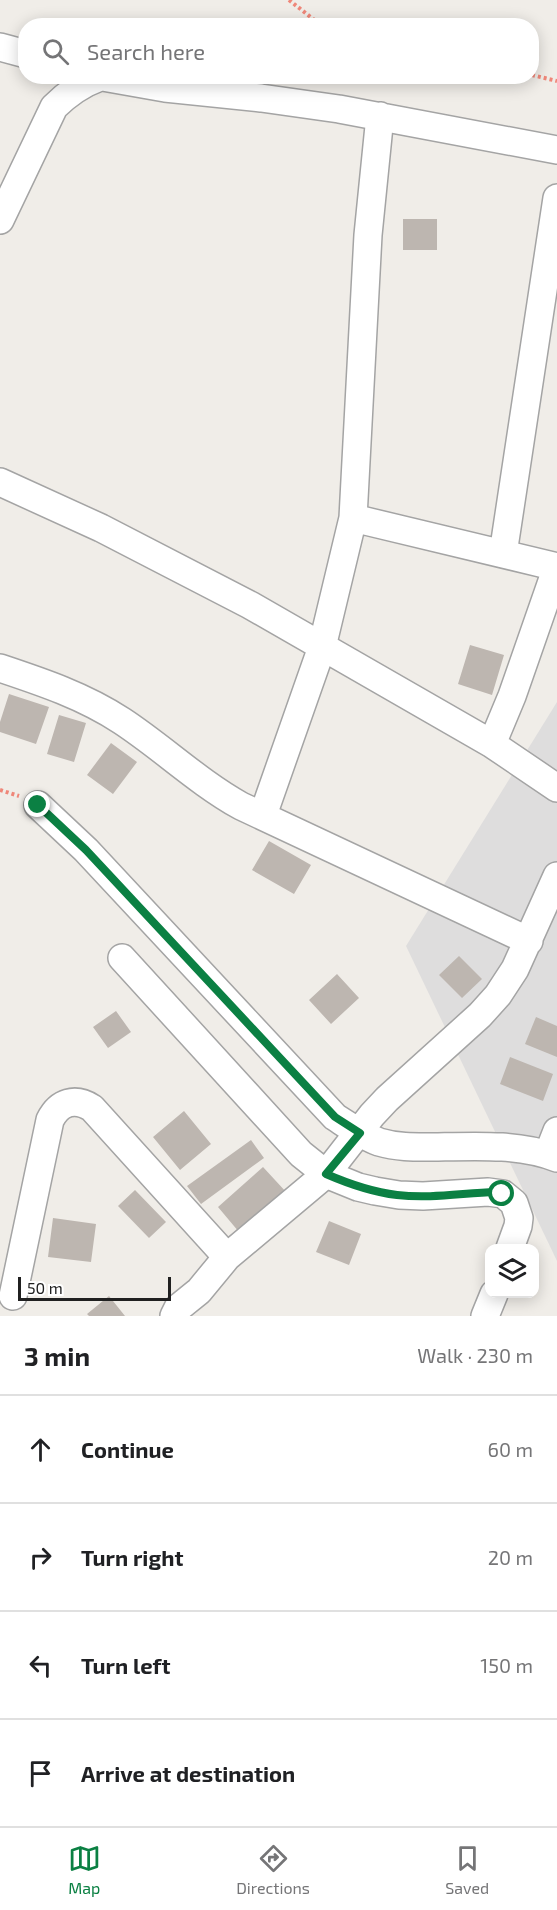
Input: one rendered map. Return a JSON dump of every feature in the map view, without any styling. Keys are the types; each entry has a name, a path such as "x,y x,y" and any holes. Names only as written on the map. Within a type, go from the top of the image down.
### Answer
{"street":[{"path":"0,47 18,52"},
{"path":"0,220 54,107 65,96 83,84"},
{"path":"141,84 299,103 557,150"},
{"path":"263,815 322,647 353,518 368,235 380,116"},
{"path":"503,555 557,198"},
{"path":"0,482 101,528 176,566 492,744 557,788"},
{"path":"353,518 557,567 512,696 492,744"},
{"path":"0,668 64,690 93,704 122,722 218,793 529,941"},
{"path":"38,805 86,850 335,1117 360,1133 381,1142 407,1148 554,1148"},
{"path":"174,1316 178,1308 200,1291 227,1257 326,1174 387,1099 480,1015 498,995 529,941 557,876"},
{"path":"122,958 301,1154 326,1174 358,1187 399,1195 495,1192 502,1194 514,1203 519,1218 511,1244"},
{"path":"13,1296 50,1120 59,1107 75,1101 85,1103 92,1108 227,1257"},
{"path":"485,1316 492,1298"}],"path":[{"path":"289,0 312,18"},
{"path":"539,77 557,81"}],"shaded area":[{"path":"557,702 557,1261 406,946"}],"building":[{"path":"403,219 437,219 437,250 403,250"},
{"path":"470,645 504,655 492,695 458,684"},
{"path":"9,694 49,707 36,744 0,732 0,722"},
{"path":"59,715 86,723 74,762 47,754"},
{"path":"111,743 137,762 113,794 87,775"},
{"path":"269,841 311,865 294,894 252,870"},
{"path":"459,956 482,979 462,998 439,975"},
{"path":"337,974 359,998 331,1024 309,1000"},
{"path":"116,1011 131,1032 108,1048 93,1027"},
{"path":"536,1017 557,1026 557,1057 525,1044"},
{"path":"510,1057 553,1074 543,1101 500,1084"},
{"path":"184,1111 211,1144 180,1170 153,1137"},
{"path":"251,1140 264,1158 201,1204 187,1186"},
{"path":"263,1167 287,1193 239,1232 218,1207"},
{"path":"135,1190 166,1222 149,1238 118,1206"},
{"path":"53,1218 96,1224 91,1262 48,1257"},
{"path":"329,1221 361,1234 349,1265 316,1252"},
{"path":"109,1296 125,1316 89,1316 87,1314"}],"route":[{"path":"38,805 86,850 335,1117 360,1133 326,1174 358,1187 399,1195 495,1192 502,1194"}]}
